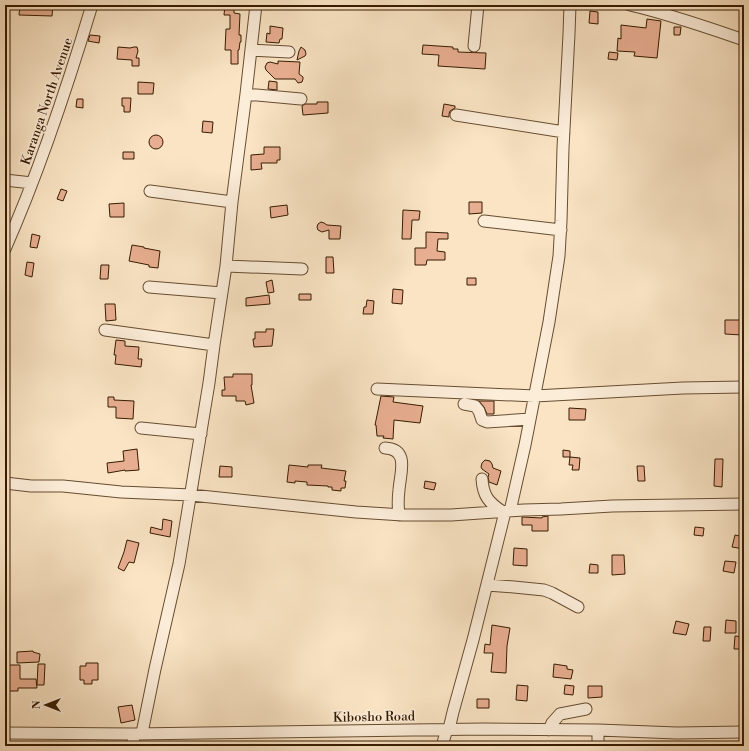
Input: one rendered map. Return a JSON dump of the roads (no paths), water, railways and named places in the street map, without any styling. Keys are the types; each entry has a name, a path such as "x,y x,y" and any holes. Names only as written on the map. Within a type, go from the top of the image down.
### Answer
{"street":[{"name":"Karanga North Avenue","path":"5,249 16,225 58,112 92,5"},
{"path":"133,746 138,734 155,669 179,564 191,495 226,266 232,202 256,5"},
{"path":"474,46 478,5"},
{"path":"442,746 472,646 506,512 518,479 554,296 561,230 570,5"},
{"path":"630,5 690,22 744,40"},
{"path":"250,50 289,52"},
{"path":"246,94 301,99"},
{"path":"456,115 564,132"},
{"path":"5,180 32,183"},
{"path":"150,191 232,202"},
{"path":"484,221 561,230"},
{"path":"226,266 302,269"},
{"path":"149,287 222,293"},
{"path":"105,330 214,345"},
{"path":"377,389 535,396 683,388 744,387"},
{"path":"464,404 475,406 479,411 482,420 487,422 530,419"},
{"path":"141,428 201,434"},
{"path":"385,448 394,449 401,457 402,467 398,496 399,515"},
{"path":"482,479 485,495 491,502 506,512"},
{"path":"5,483 31,486 62,486 121,492 191,495 399,515 450,515 612,506 744,504"},
{"path":"487,586 514,586 544,590 578,607"},
{"path":"549,730 552,723 560,714 586,709"},
{"name":"Kibosho Road","path":"5,733 138,734 448,729 598,730 677,733 744,732"},
{"path":"598,730 598,746"}]}
